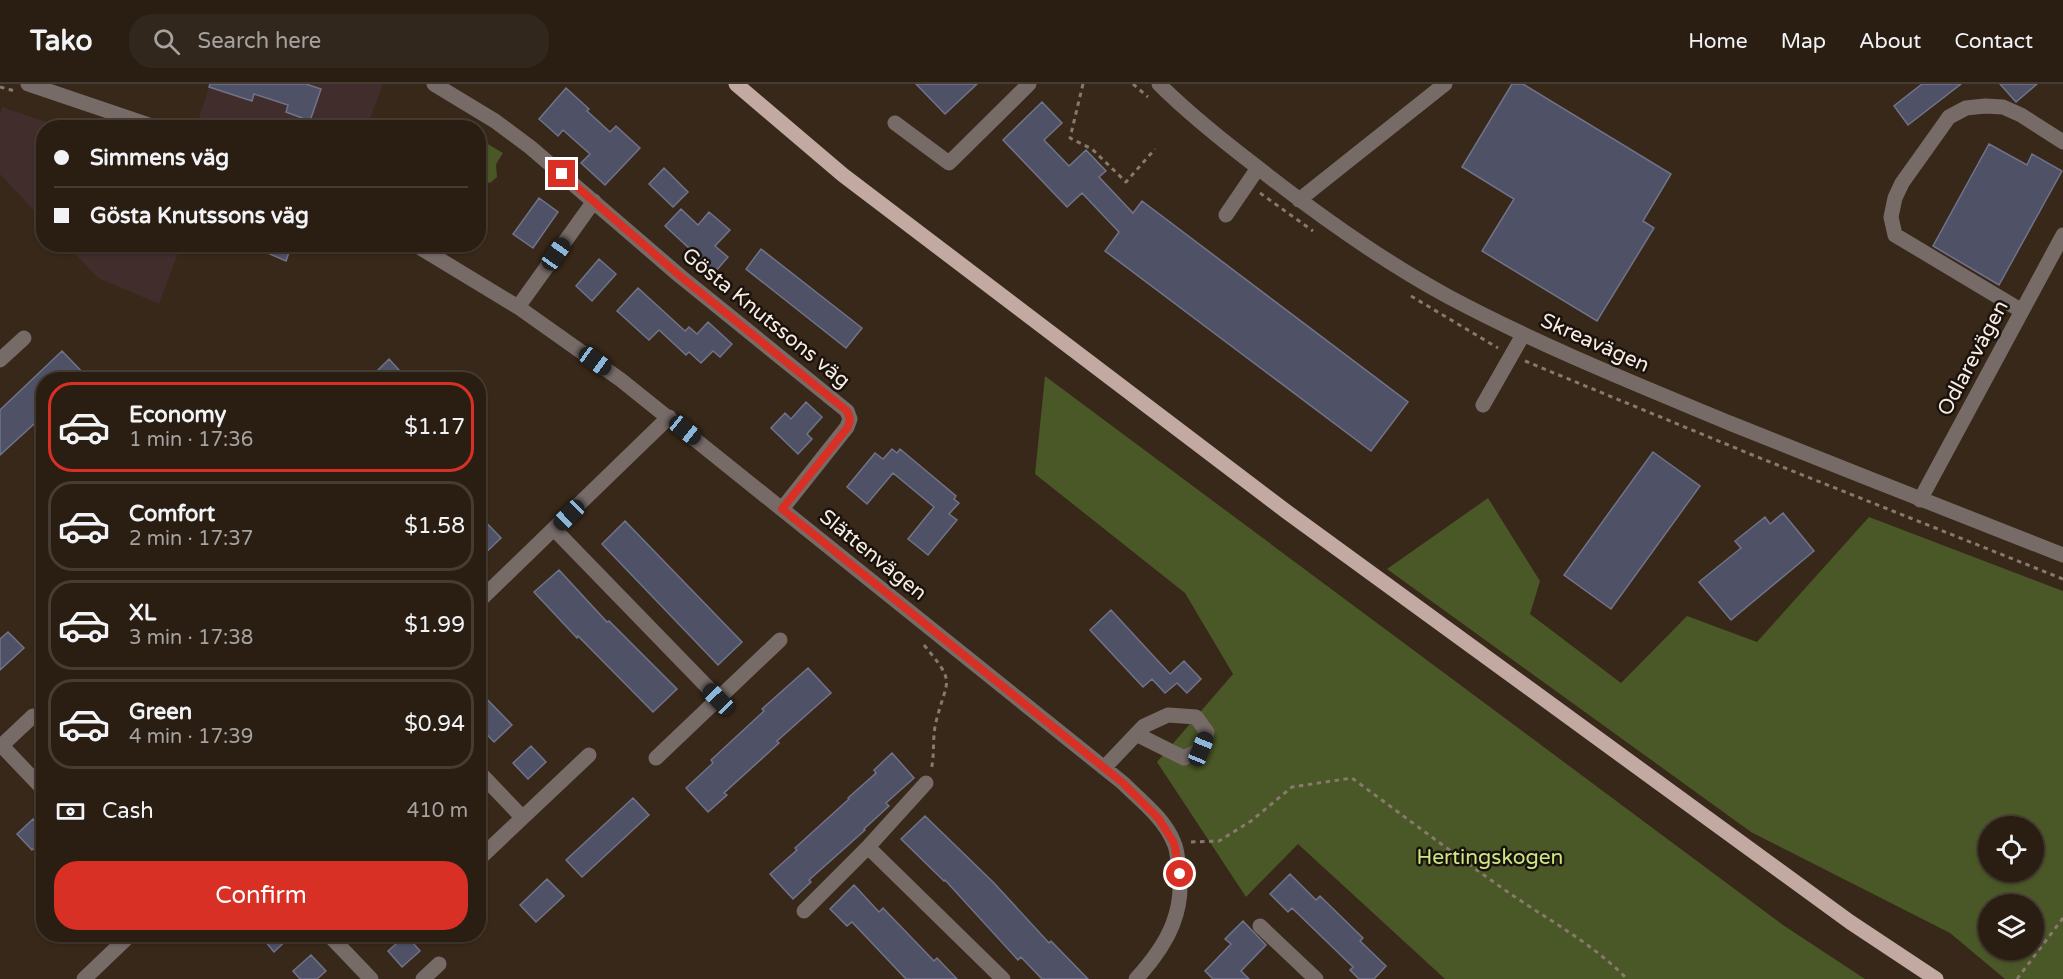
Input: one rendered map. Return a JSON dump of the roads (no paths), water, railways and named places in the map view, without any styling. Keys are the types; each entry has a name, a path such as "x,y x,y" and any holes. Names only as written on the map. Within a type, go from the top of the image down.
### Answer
{"main road":[{"path":"736,84 843,175 1287,512 1831,908 1936,979"}],"street":[{"path":"28,84 134,120"},
{"name":"Gösta Knutssons väg","path":"434,84 495,121 530,147 680,276 847,411 850,419 848,427 782,509"},
{"path":"895,123 949,163 1029,84"},
{"name":"Skreavägen","path":"1158,84 1216,135 1299,201 1363,245 1448,296 1583,363 1920,500 2063,555"},
{"path":"1299,201 1445,84"},
{"path":"2022,311 1895,235 1891,217 1895,198 1902,183 1949,117 1966,108 2003,106 2063,142"},
{"path":"1226,215 1258,168"},
{"path":"518,307 594,201"},
{"name":"Odlarevägen","path":"1920,500 2063,235"},
{"name":"Slättenvägen","path":"427,252 518,307 669,417 1123,783 1159,819 1174,843 1180,874 1179,908 1167,940 1136,979"},
{"path":"1483,405 1523,335"},
{"path":"0,360 24,338"},
{"path":"486,592 669,417"},
{"path":"554,529 718,699"},
{"path":"656,759 780,640"},
{"path":"33,716 1,746 36,782"},
{"path":"1104,768 1136,734"},
{"path":"486,852 589,754"},
{"path":"486,779 522,817"},
{"path":"804,911 926,783"},
{"path":"867,846 1003,979"},
{"path":"1260,926 1305,976"},
{"path":"84,979 123,942"},
{"path":"336,942 371,979"},
{"path":"423,979 439,964"}],"park label":[{"name":"Hertingskogen","path":"1490,857"}]}
